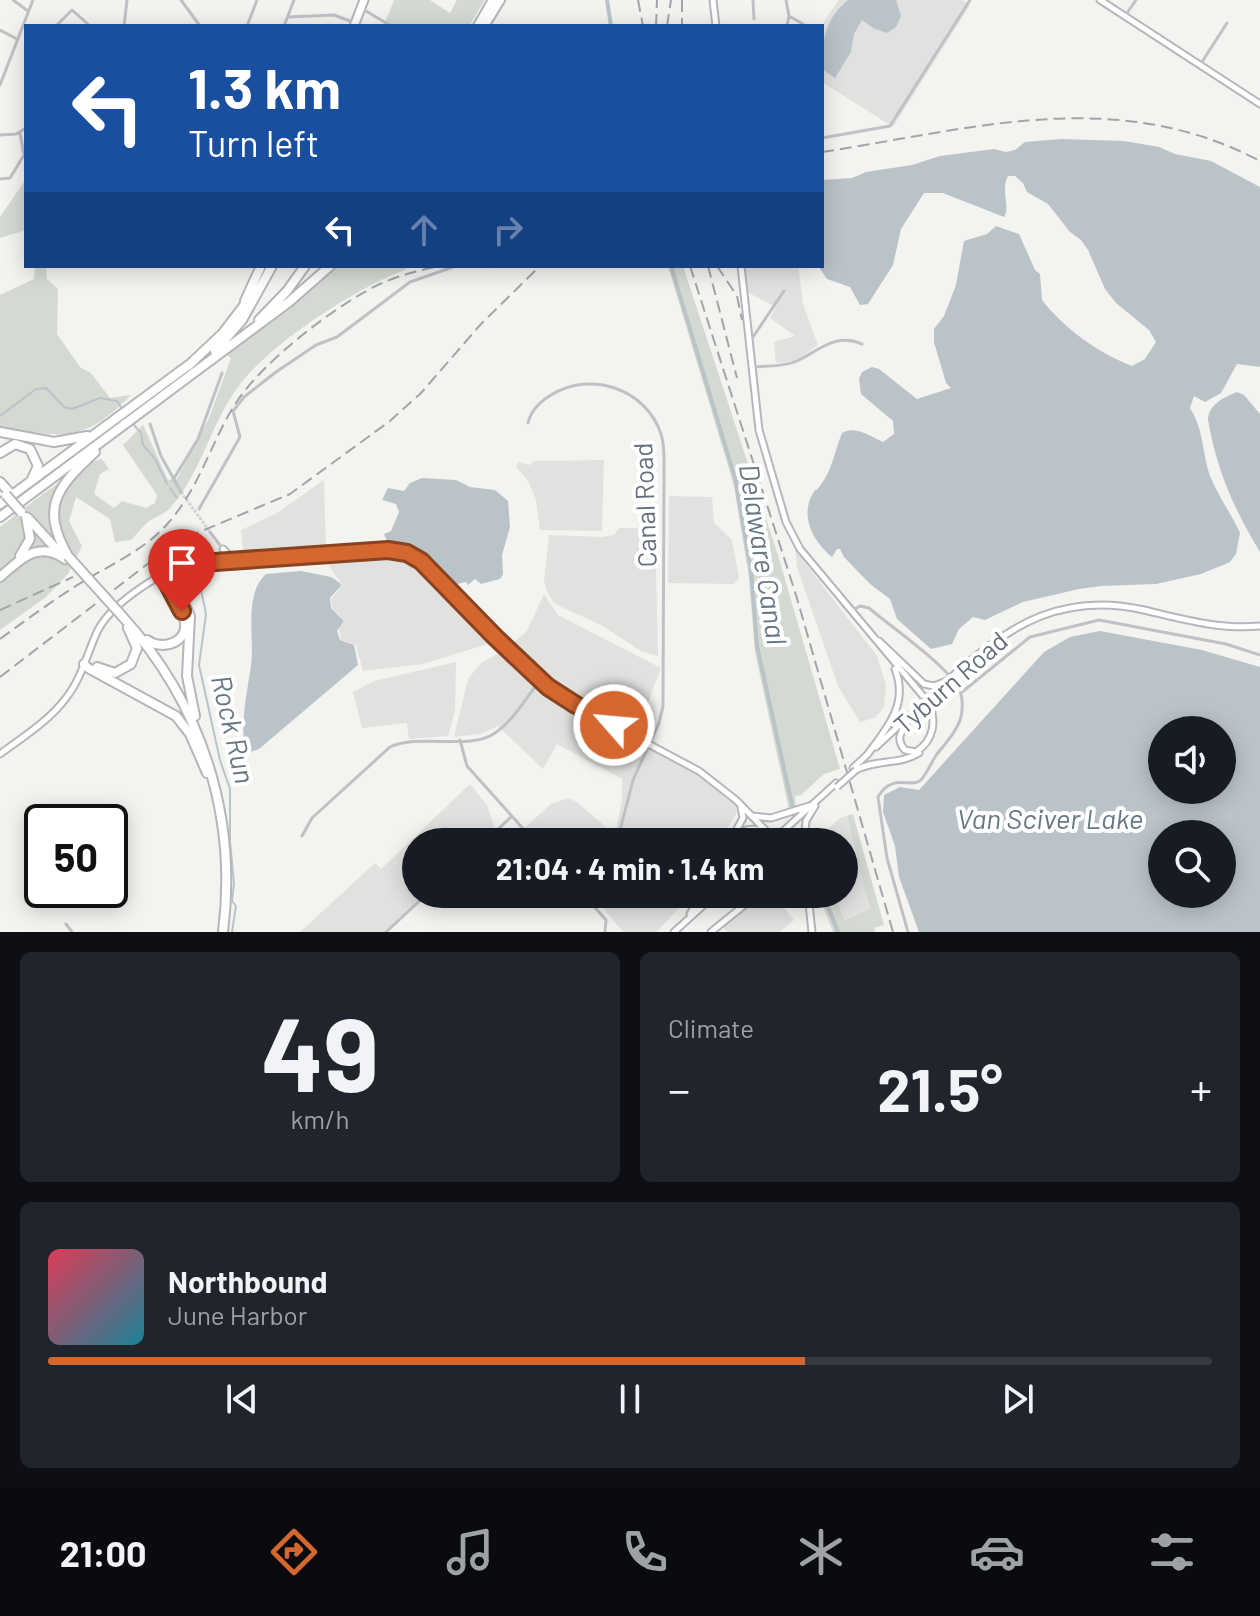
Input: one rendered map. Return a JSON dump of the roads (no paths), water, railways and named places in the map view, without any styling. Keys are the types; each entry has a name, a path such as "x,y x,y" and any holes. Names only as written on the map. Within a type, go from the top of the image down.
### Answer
{"highway":[{"path":"479,24 493,0"},
{"path":"485,24 500,0"},
{"path":"67,558 56,530 55,503 66,479 127,418 218,338 251,296 262,268"},
{"path":"0,515 221,346 246,314 271,268"},
{"path":"231,345 280,298 303,268"},
{"path":"0,432 63,442 84,437 127,418 289,302 328,268"},
{"path":"127,418 289,302"},
{"path":"0,504 109,424"},
{"path":"0,453 17,444 34,453 37,468 27,484"},
{"path":"0,524 95,452"},
{"path":"4,488 121,617 152,644 162,646 174,643 183,633 184,617 163,575"},
{"path":"0,575 28,546 30,533 24,513"},
{"path":"0,575 34,551 50,551 67,558"},
{"path":"163,575 175,588 189,613 187,682 221,811 225,840 226,890 221,932"},
{"path":"84,664 112,673 128,668 137,648 121,617"},
{"path":"127,627 152,658 178,700 199,745 211,783 219,821 222,860 221,932"},
{"path":"137,632 177,690 195,725 209,763"},
{"path":"84,664 162,706 179,719 190,734 211,783"}],"main road":[{"path":"713,0 716,24"},
{"path":"1100,0 1260,104"},
{"path":"354,24 362,4"},
{"path":"741,268 759,430 789,530 800,549 867,632 926,697 935,713 934,733 927,747 915,756 854,769"},
{"path":"223,549 233,560"},
{"path":"220,561 223,549"},
{"path":"0,754 57,709 74,687 96,634 108,615 163,575 196,562 388,550 407,553 421,561 540,680 576,705 699,771 739,803 762,828"},
{"name":"Tyburn Road","path":"854,769 956,676 1007,635 1037,620 1067,611 1117,609 1207,628 1260,627"},
{"path":"867,632 920,681 934,686 948,683"},
{"path":"876,642 931,708 933,730 919,751 907,751 900,744 900,735 907,723"},
{"path":"867,755 889,725 900,699 895,670 876,642"},
{"name":"Tyburn Road","path":"789,828 907,723 923,705"},
{"path":"738,828 743,818 739,803"},
{"path":"749,813 771,818 814,805"},
{"path":"805,828 814,805"},
{"path":"751,828 758,823"},
{"path":"758,823 762,828"},
{"path":"682,925 693,908"},
{"path":"674,932 701,908"},
{"path":"711,932 741,908"},
{"path":"809,908 812,932"}],"street":[{"path":"13,0 28,11"},
{"path":"0,85 33,0"},
{"path":"124,24 127,0"},
{"path":"181,0 199,24"},
{"path":"248,24 257,0"},
{"path":"285,24 294,0"},
{"path":"753,0 754,19"},
{"path":"786,0 787,24"},
{"path":"824,138 885,128 892,123 969,2 962,0"},
{"path":"1125,16 1136,0"},
{"path":"362,4 388,24"},
{"path":"58,24 72,10 88,24"},
{"path":"288,17 334,15 354,24"},
{"path":"789,16 803,24"},
{"path":"1200,65 1227,23"},
{"path":"0,30 17,39"},
{"path":"1,66 6,68"},
{"path":"0,135 24,130"},
{"path":"0,179 10,178 24,155 20,133"},
{"path":"199,509 240,437 233,411 244,397 316,345 337,337 416,278 449,268"},
{"path":"749,343 784,291"},
{"path":"751,367 793,363 818,347 840,340 862,344"},
{"path":"173,480 198,439 222,373"},
{"name":"Canal Road","path":"528,423 535,408 553,394 569,387 594,383 619,389 636,400 651,415 661,434 664,453 663,700 660,720 633,780 621,828"},
{"path":"150,424 181,492"},
{"path":"210,532 223,549"},
{"path":"851,612 860,606 869,608 944,670 961,692 962,710 957,727 922,779 916,783 905,781 889,785 878,797 887,858 908,932"},
{"path":"961,692 1030,637 1099,620 1226,644 1260,655"},
{"path":"302,836 312,818 390,747 405,742 482,738 497,732 540,680"},
{"path":"460,740 467,767 522,828"},
{"path":"499,828 511,817"},
{"path":"386,932 412,908"},
{"path":"596,908 606,920 605,932"},
{"path":"66,924 72,932"}],"water":[{"path":"848,0 896,0 901,16 896,27 887,33 862,20 854,34 851,52 835,78 824,70 824,40 840,7"},
{"path":"1061,139 1124,141 1159,147 1175,154 1211,161 1260,187 1260,367 1237,364 1221,393 1205,402 1194,396 1190,408 1200,433 1210,476 1240,533 1236,554 1230,562 1201,574 1156,584 1079,589 1023,602 985,620 973,617 959,629 952,644 931,649 897,619 890,599 870,584 840,549 832,557 825,551 808,521 809,504 828,474 842,433 857,431 883,442 894,434 893,421 861,394 859,379 862,372 872,367 879,369 917,399 951,388 946,383 934,342 934,329 944,316 956,285 964,241 987,234 996,226 1019,234 1035,270 1040,274 1042,300 1083,339 1132,366 1145,359 1156,342 1149,330 1116,303 1105,289 1081,240 1070,232 1048,204 1027,192 1015,176 1008,176 1006,182 1004,217 943,193 924,193 901,229 893,265 868,304 860,305 850,287 827,279 819,268 824,268 824,180 852,178 866,172 912,165 940,156 994,149 1006,152 1015,150 1025,142"},
{"path":"1237,392 1244,395 1260,414 1260,552 1227,488 1208,420 1214,406"},
{"path":"422,478 456,480 470,487 495,490 508,501 510,527 502,555 503,574 500,579 481,584 475,579 468,585 466,582 453,585 418,551 387,541 384,534 391,531 399,512 396,504 382,500 388,488 404,491 410,483"},
{"path":"301,571 331,577 340,583 341,586 330,598 331,608 344,621 337,631 340,640 354,645 358,665 259,749 247,753 243,733 255,593 266,574"},
{"name":"Van Sciver Lake","path":"1100,631 1202,650 1260,667 1260,932 919,932 899,877 895,846 883,812 884,795 900,787 919,790 1044,652 1070,637"}],"waterway":[{"name":"Delaware Canal","path":"607,0 611,24"},
{"name":"Delaware Canal","path":"672,268 735,478 751,570 757,646 792,805"},
{"name":"Rock Run","path":"0,416 36,389 46,388 64,407 72,409 100,398 117,401 122,409"},
{"name":"Rock Run","path":"133,424 141,433 143,445 155,459 167,484"},
{"name":"Rock Run","path":"170,488 177,498"},
{"name":"Rock Run","path":"196,560 197,537"},
{"name":"Rock Run","path":"196,566 206,614 199,665 220,760 230,789 232,901 236,906 232,932"},
{"name":"Delaware Canal","path":"829,908 838,932"}],"tunnel":[{"path":"181,492 210,532"}],"railway":[{"path":"638,0 643,24"},
{"path":"656,24 657,0"},
{"path":"667,24 671,0"},
{"path":"682,0 682,24"},
{"path":"824,152 989,125 1044,119 1098,119 1152,124 1206,138 1260,161"},
{"path":"0,639 160,532 189,495 234,406 280,354 322,320 364,292 382,283 432,268"},
{"path":"0,677 158,556 197,533 290,494 390,421 421,393 481,324 538,268"},
{"path":"691,268 796,595 893,932"},
{"path":"709,268 737,378"},
{"path":"718,268 737,296 742,320"},
{"path":"0,610 73,577"}]}
